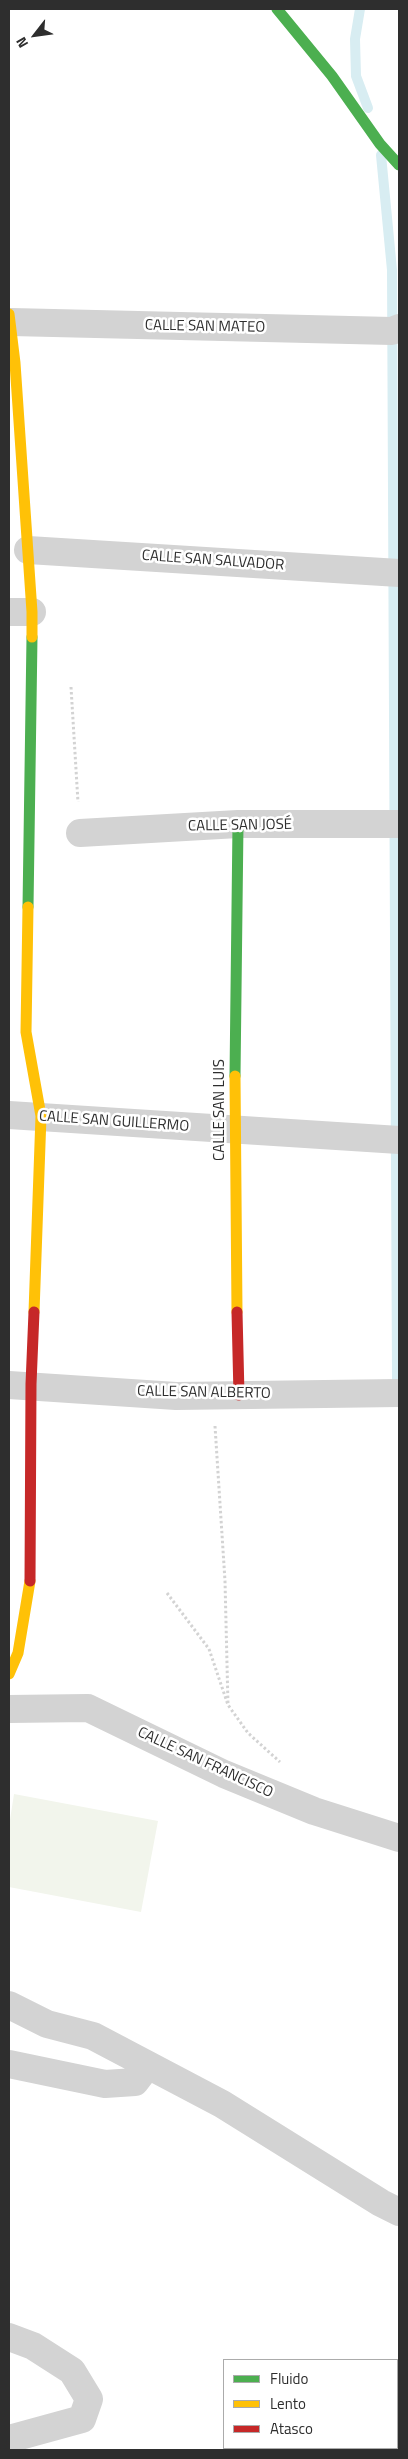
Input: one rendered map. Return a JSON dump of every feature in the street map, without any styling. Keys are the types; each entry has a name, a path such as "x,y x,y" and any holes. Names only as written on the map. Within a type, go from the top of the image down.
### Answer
{"street":[{"path":"278,9 332,76 380,144 399,165"},
{"path":"9,1674 18,1653 32,1571 20,1384 41,1116 26,1032 20,612 28,550 10,318"},
{"name":"CALLE SAN MATEO","path":"10,318 382,331 399,328"},
{"name":"CALLE SAN SALVADOR","path":"28,550 399,573"},
{"name":"CALLE SAN JOSÉ","path":"80,833 238,824 399,824"},
{"name":"CALLE SAN LUIS","path":"226,1396 234,1131 238,824"},
{"name":"CALLE SAN GUILLERMO","path":"9,1115 234,1131 399,1140"},
{"name":"CALLE SAN ALBERTO","path":"20,1384 176,1396 399,1393"},
{"name":"CALLE SAN FRANCISCO","path":"9,1709 88,1708 224,1774 314,1811 399,1838"},
{"path":"9,2005 47,2024 92,2036 222,2104 365,2194 399,2212"},
{"path":"9,2064 105,2084 135,2082 148,2065"},
{"path":"9,2337 33,2346 72,2371 89,2399 82,2419 9,2439"}],"path":[{"path":"226,1396 225,1581 228,1705"},
{"path":"167,1593 209,1649 228,1705 248,1733 272,1753 285,1767"}],"shaded area":[{"path":"14,1794 158,1821 141,1912 9,1887 9,1826"}],"waterway":[{"path":"360,9 355,39 356,76 368,108"},
{"path":"381,155 392,270 397,1381"}],"traffic: fast":[{"path":"277,9 332,76 380,144 399,165"},
{"path":"28,907 32,637"},
{"path":"235,1076 238,824"}],"traffic: slow":[{"path":"9,314 15,363 32,612 32,637"},
{"path":"28,907 26,1032 41,1116 34,1312"},
{"path":"235,1076 237,1312"},
{"path":"9,1674 18,1653 30,1581"}],"traffic: jam":[{"path":"30,1581 31,1384 34,1312"},
{"path":"237,1312 239,1395"}]}
